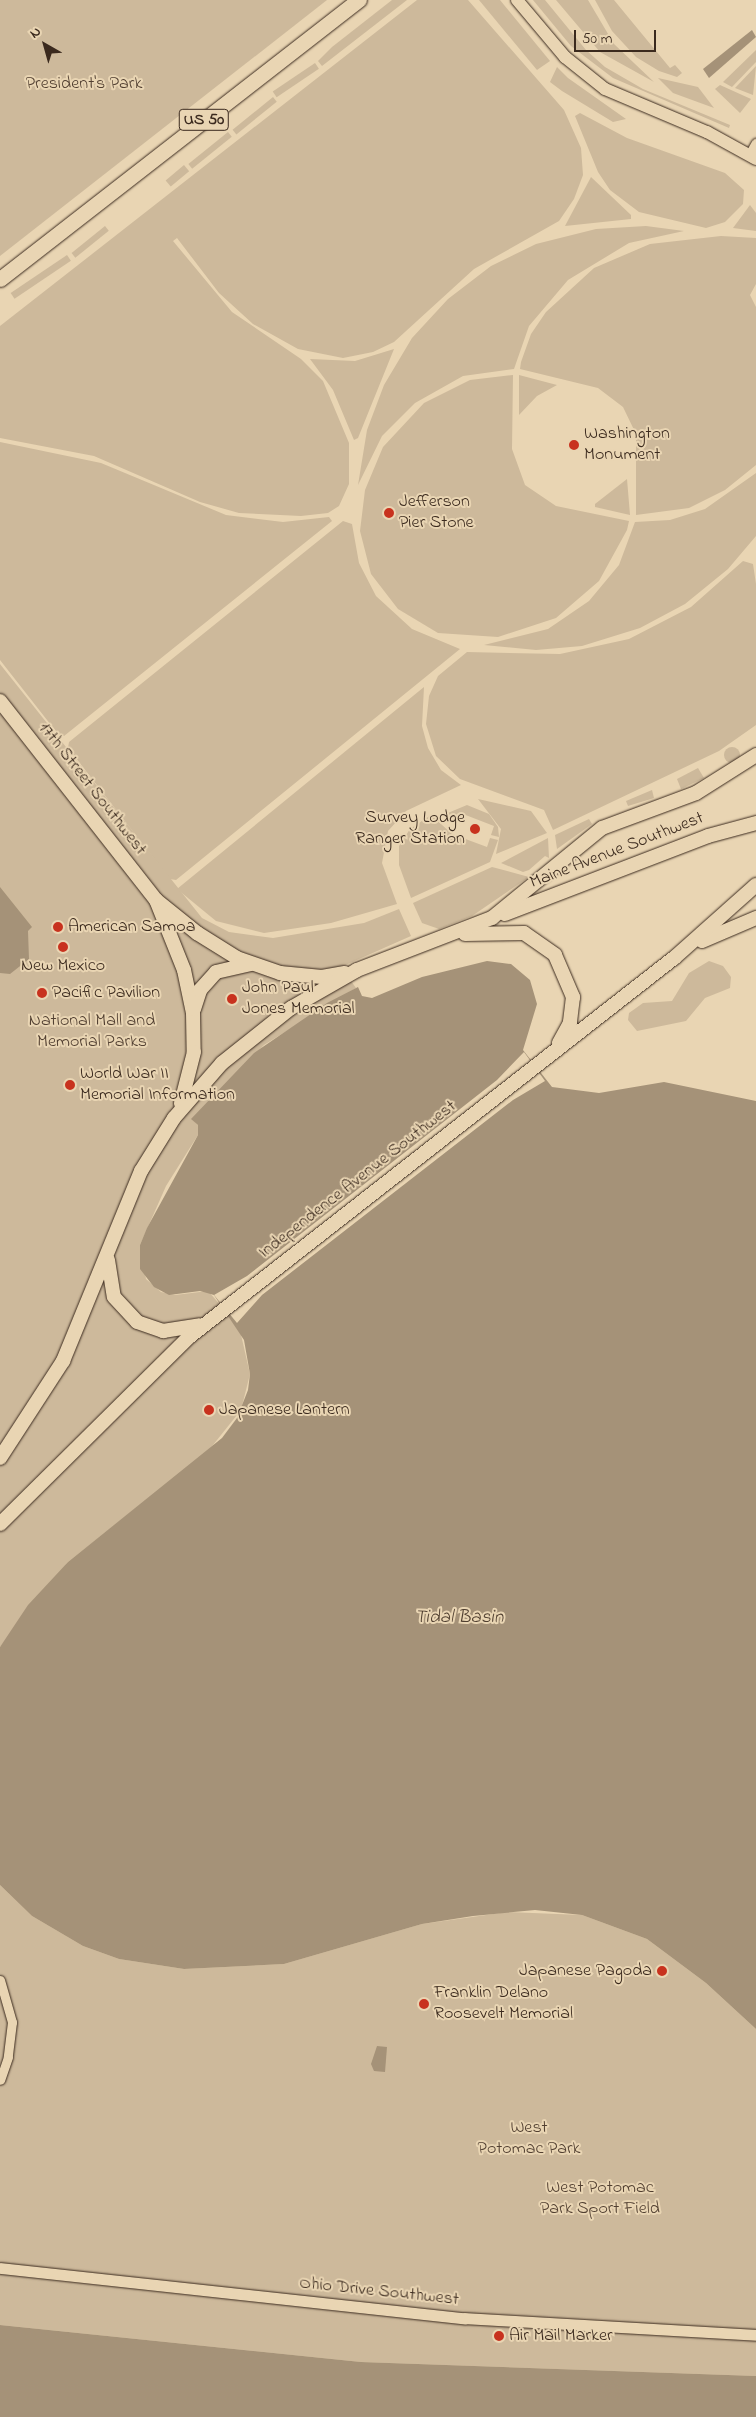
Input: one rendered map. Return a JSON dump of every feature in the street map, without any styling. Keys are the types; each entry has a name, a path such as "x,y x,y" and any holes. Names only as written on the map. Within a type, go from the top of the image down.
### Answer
{"highway":[{"name":"US 50","path":"0,279 359,0"}],"main road":[{"path":"517,0 565,57 605,89 754,153"},
{"name":"17th Street Southwest","path":"0,701 156,900 204,938 252,964 307,977 358,970"},
{"path":"0,1458 63,1361 141,1172 174,1118 222,1063 259,1031 358,970 492,918 602,828 696,793 756,755"},
{"name":"Maine Avenue Southwest","path":"492,918 708,836 756,824"},
{"name":"Independence Avenue Southwest","path":"0,1524 121,1400 208,1322 674,958 756,885"},
{"name":"17th Street Southwest","path":"156,900 184,970 193,1013 192,1063 174,1118"},
{"path":"674,958 756,918"},
{"path":"442,936 512,931 533,937 548,948 565,970 573,997 570,1023 554,1050"},
{"path":"193,1013 200,990 209,977 224,968 252,964"},
{"path":"108,1250 108,1276 114,1296 137,1322 172,1332 208,1322"}],"street":[{"path":"0,1980 12,2022 8,2056 0,2080"},
{"name":"Ohio Drive Southwest","path":"0,2268 464,2318 756,2335"}],"green space":[{"name":"President's Park","path":"0,0 327,0 0,256"},
{"path":"392,0 407,0 322,66 318,61 332,47"},
{"path":"417,0 468,0 564,110 581,148 583,175 574,199 559,221 474,269 394,342 373,352 343,358 298,349 253,324 219,293 177,238 173,241 232,312 301,359 323,381 349,443 349,484 339,506 328,513 301,516 239,513 200,502 94,456 0,438 0,326"},
{"path":"479,0 500,0 550,61 537,70"},
{"path":"533,0 545,0 586,50 605,67 643,89 730,125 729,128 613,78 571,46"},
{"path":"556,0 588,0 614,44 654,82 600,52"},
{"path":"595,0 614,0 670,68 675,65 682,73 677,77 659,71 636,57 612,31"},
{"path":"756,50 756,62 732,87 723,82"},
{"path":"315,63 319,69 277,97 273,92"},
{"path":"756,66 753,95 735,88"},
{"path":"557,67 568,78 626,119 613,122 550,82"},
{"path":"658,78 698,87 714,108 673,93"},
{"path":"720,85 751,99 740,113 715,89"},
{"path":"273,97 277,102 236,134 233,130"},
{"path":"580,113 627,138 725,173 744,190 743,204 725,222 706,228 639,212 610,190 598,172 575,116"},
{"path":"228,132 232,137 192,169 188,164"},
{"path":"184,165 189,171 171,187 166,180"},
{"path":"591,177 631,215 631,219 565,226"},
{"path":"750,205 756,213 756,231 733,228"},
{"path":"105,226 109,231 75,258 72,253"},
{"path":"646,226 684,231 629,243 568,280 529,326 514,369 463,376 415,403 382,436 358,485 367,430 384,385 412,338 448,299 491,266 536,244 596,229"},
{"path":"721,236 756,238 756,284 750,295 756,307 756,465 725,490 689,508 636,515 636,434 623,407 598,388 520,369 521,362 531,334 546,312 594,268 650,244"},
{"path":"67,255 71,261 15,299 11,293"},
{"path":"394,349 358,438 354,440 333,390 310,359 355,361"},
{"path":"513,375 512,449 525,485 556,506 629,521 627,530 599,581 556,618 498,637 438,633 398,609 371,574 360,531 365,490 383,447 424,403 470,380"},
{"path":"519,375 557,385 537,396 519,415"},
{"path":"0,442 101,463 226,515 283,522 329,517 332,521 64,736 58,734 0,660"},
{"path":"756,473 756,536 728,569 685,604 640,628 582,646 536,650 484,645 548,629 589,601 619,565 635,522 670,520 705,509"},
{"path":"627,479 630,515 595,507 595,504"},
{"path":"343,521 352,524 359,563 376,596 412,629 460,649 176,880 170,879 68,748 69,742"},
{"path":"743,561 753,564 756,584 756,725 719,751 553,830 544,810 460,779 436,756 426,724 429,696 438,676 467,652 560,654 629,639 691,607"},
{"name":"National Mall and Memorial Parks","path":"0,664 202,918 229,932 273,938 364,923 399,909 411,936 341,967 356,988 264,1045 192,1119 198,1125 198,1135 166,1186 140,1245 146,1279 161,1292 175,1295 208,1291 239,1326 250,1374 241,1410 209,1450 68,1562 0,1647"},
{"path":"424,687 422,726 428,748 441,770 461,785 406,811 388,831 382,863 397,904 331,923 264,933 216,921 177,889"},
{"path":"732,747 740,755 732,763 724,755"},
{"path":"698,768 704,778 681,789 677,779"},
{"path":"652,790 654,798 628,806 626,801"},
{"path":"478,799 531,811 547,833 496,854 501,829"},
{"path":"467,805 489,814 498,827 499,837 491,835 494,826 463,814 460,822 443,815"},
{"path":"431,815 452,834 487,847 490,838 498,840 490,862 411,898 399,865 399,846 410,829"},
{"path":"589,819 592,824 557,849 555,835"},
{"path":"548,838 549,858 545,856 529,870 523,872 501,863"},
{"path":"492,867 529,877 472,916 439,929 422,923 413,903"},
{"path":"709,961 723,966 731,977 730,988 705,998 686,1021 637,1031 628,1020 629,1013 643,1003 672,1001 689,973"},
{"name":"West Potomac Park","path":"0,1885 32,1916 83,1946 119,1959 184,1969 284,1964 422,1924 508,1912 582,1915 647,1939 706,1983 756,2029 756,2376 361,2362 0,2325"}],"water":[{"path":"752,30 756,37 709,78 703,69"},
{"path":"0,887 32,927 28,931 29,959 10,974 0,973"},
{"name":"Tidal Basin","path":"487,961 511,964 530,980 537,1004 523,1050 552,1087 599,1093 664,1082 756,1101 756,2029 706,1983 647,1939 582,1915 535,1910 473,1916 422,1924 284,1964 184,1969 119,1959 83,1946 32,1916 0,1885 0,1647 28,1605 68,1562 222,1438 237,1418 248,1390 250,1374 244,1340 214,1295 200,1291 169,1295 154,1287 140,1269 140,1245 147,1228 198,1135 198,1125 191,1119 254,1053 327,1003 358,987 362,996 372,998 422,977"},
{"path":"377,2046 387,2047 385,2072 374,2071 371,2064"},
{"path":"0,2325 361,2362 756,2376 756,2417 0,2417"}],"pier":[{"path":"524,1052 545,1081 513,1100 262,1295 237,1323 214,1295 247,1276 497,1080"}],"place":[{"name":"Washington Monument","path":"574,445"},
{"name":"Jefferson Pier Stone","path":"389,513"},
{"name":"Survey Lodge Ranger Station","path":"475,829"},
{"name":"American Samoa","path":"58,927"},
{"name":"New Mexico","path":"63,947"},
{"name":"Pacific Pavilion","path":"42,993"},
{"name":"John Paul Jones Memorial","path":"232,999"},
{"name":"World War II Memorial Information","path":"70,1085"},
{"name":"Japanese Lantern","path":"209,1410"},
{"name":"Japanese Pagoda","path":"662,1971"},
{"name":"Franklin Delano Roosevelt Memorial","path":"424,2004"},
{"name":"Air Mail Marker","path":"499,2336"}],"park label":[{"name":"West Potomac Park Sport Field","path":"600,2199"}]}
